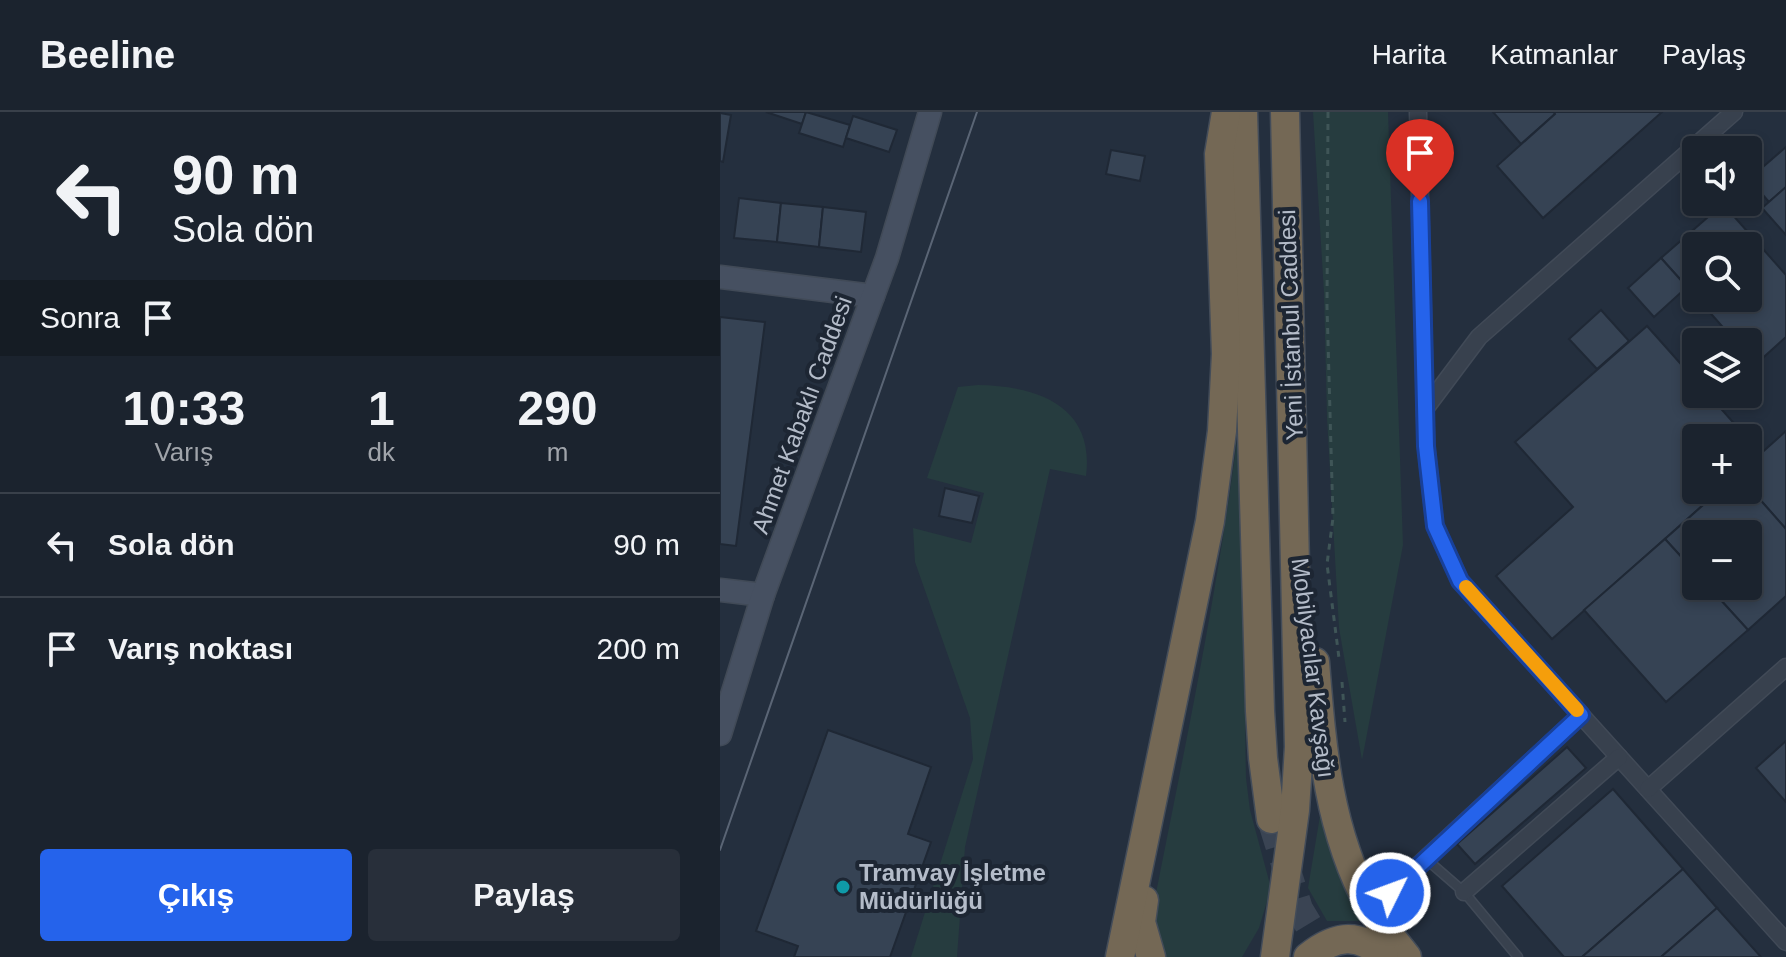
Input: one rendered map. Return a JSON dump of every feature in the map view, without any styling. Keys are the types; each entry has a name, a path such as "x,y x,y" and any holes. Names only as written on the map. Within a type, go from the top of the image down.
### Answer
{"highway":[{"path":"1120,957 1210,521 1222,431 1226,354 1219,154 1226,112"},
{"name":"Mobilyacılar Kavşağı","path":"1243,112 1260,711 1271,819"},
{"name":"Yeni İstanbul Caddesi","path":"1285,112 1296,539"},
{"name":"Mobilyacılar Kavşağı","path":"1275,957 1291,848 1299,747 1296,539"},
{"name":"Mobilyacılar Kavşağı","path":"1296,539 1309,598 1324,770 1335,817 1350,863 1371,909 1407,957"},
{"path":"1151,957 1141,922 1149,861 1152,795"},
{"path":"1260,957 1267,945 1291,848"},
{"path":"1308,957 1329,941 1349,939 1373,946 1384,957"}],"street":[{"name":"Ahmet Kabaklı Caddesi","path":"720,734 763,595 887,258 930,112"},
{"path":"1418,112 1426,446 1435,526 1460,581 1786,942"},
{"path":"1425,409 1479,337 1734,112"},
{"path":"720,277 873,296"},
{"path":"720,590 763,595"},
{"path":"1648,789 1786,667"},
{"path":"1371,909 1581,715"},
{"path":"1464,892 1619,757"}],"lane":[{"path":"1426,859 1464,892 1518,957"}],"path":[{"path":"1328,112 1328,321 1333,518 1327,564 1346,714 1344,729"}],"green space":[{"path":"1313,112 1388,112 1403,545 1362,760 1339,628"},
{"path":"978,385 1021,390 1058,405 1072,417 1081,432 1086,452 1086,476 1050,469 965,847 957,957 911,957 973,759 970,718 915,562 913,528 971,543 984,493 927,478 958,387"},
{"path":"1240,415 1246,778 1250,810 1271,888 1259,928 1242,957 1166,957 1160,951 1151,918 1212,604"},
{"path":"1321,810 1337,867 1361,921 1327,921 1308,888"}],"building":[{"path":"766,112 806,112 802,124"},
{"path":"806,112 850,125 843,147 799,133"},
{"path":"1493,112 1554,112 1555,114 1521,144"},
{"path":"1554,112 1662,112 1543,218 1497,166"},
{"path":"720,113 731,115 723,162 720,161"},
{"path":"853,116 897,130 889,152 846,138"},
{"path":"1786,147 1786,187 1769,202 1762,194 1762,168"},
{"path":"1111,150 1145,156 1140,181 1106,174"},
{"path":"1786,187 1786,235 1762,208"},
{"path":"739,198 781,203 777,242 734,238"},
{"path":"781,203 823,207 819,247 777,242"},
{"path":"823,207 866,212 861,252 819,247"},
{"path":"1709,216 1734,216 1748,232 1691,232"},
{"path":"1682,240 1682,281 1661,258"},
{"path":"1762,248 1786,275 1786,337 1762,359 1762,328 1724,328 1709,312 1762,312"},
{"path":"1661,258 1682,281 1682,292 1654,317 1628,288"},
{"path":"1601,310 1629,341 1597,369 1569,339"},
{"path":"720,317 765,322 736,546 720,544"},
{"path":"1647,326 1682,365 1682,408 1720,408 1735,424 1682,424 1682,504 1704,504 1686,520 1682,520 1682,524 1552,639 1496,576 1573,507 1515,442"},
{"path":"1786,431 1786,529 1762,502 1762,452"},
{"path":"945,488 979,496 972,523 939,516"},
{"path":"1762,502 1786,529 1786,596 1748,630 1721,600 1762,600 1762,520 1686,520 1704,504"},
{"path":"1682,524 1682,558 1665,539"},
{"path":"1665,539 1682,558 1682,600 1721,600 1748,630 1666,702 1584,610"},
{"name":"Tramvay İşletme Müdürlüğü","path":"828,730 931,767 908,834 931,842 890,957 794,957 798,946 756,931"},
{"path":"1786,741 1786,802 1756,768"},
{"path":"1567,747 1586,768 1475,864 1457,844"},
{"path":"1613,789 1683,869 1582,957 1564,957 1502,886"},
{"path":"1683,869 1717,908 1661,957 1582,957"},
{"path":"1717,908 1761,957 1661,957"}],"tunnel":[{"path":"1271,819 1299,909 1328,957"}],"tram line":[{"path":"720,850 977,112"}],"slow traffic":[{"path":"1466,587 1577,710"}],"place":[{"name":"Tramvay İşletme Müdürlüğü","path":"843,887"}],"route":[{"path":"1390,893 1581,715 1460,581 1435,526 1426,446 1420,201"}]}
